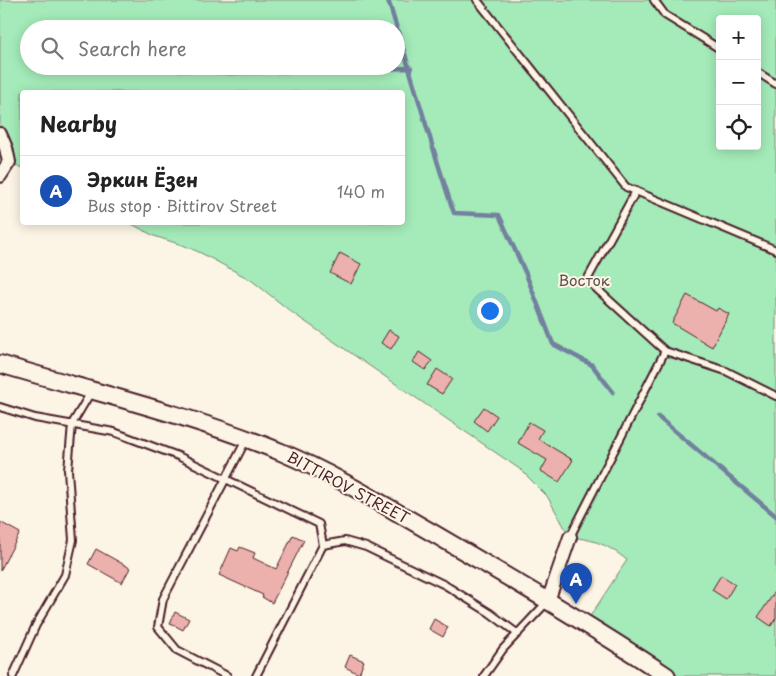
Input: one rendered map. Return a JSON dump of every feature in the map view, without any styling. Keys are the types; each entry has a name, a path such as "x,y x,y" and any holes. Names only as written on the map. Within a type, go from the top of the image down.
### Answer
{"street":[{"path":"0,134 9,162 0,176"},
{"name":"BITTIROV STREET","path":"0,364 92,390 247,439 299,460 335,478 548,601 667,676"},
{"path":"548,601 570,537"}],"lane":[{"path":"477,0 626,187 776,250"},
{"path":"654,0 666,15 716,46"},
{"path":"761,75 776,84"},
{"path":"636,191 587,280 665,351 726,371 776,396"},
{"path":"570,537 665,351"},
{"path":"14,676 36,625 66,575 74,540 68,470 72,424 92,390"},
{"path":"0,407 35,418 114,432 178,456 319,524 323,545 256,676"},
{"path":"227,676 177,650 158,627 163,599 247,439"},
{"path":"323,545 345,541 366,547 445,585 490,613 518,634"},
{"path":"484,676 503,650 548,601"}],"green space":[{"name":"Восток","path":"0,0 776,0 776,676 667,676 585,624 627,560 600,544 570,537 547,496 521,470 294,314 251,280 201,253 154,236 134,225 405,225 405,90 20,90 20,167 9,162 0,134"}],"building":[{"path":"340,253 361,264 351,284 330,273"},
{"path":"687,295 716,311 718,308 729,314 712,347 672,323"},
{"path":"389,330 399,336 391,349 381,343"},
{"path":"419,352 432,361 425,370 413,362"},
{"path":"437,369 452,379 442,394 427,385"},
{"path":"484,407 497,416 487,431 474,421"},
{"path":"529,422 543,430 538,439 573,460 559,482 541,471 547,460 518,443"},
{"path":"0,522 20,533 0,571"},
{"path":"293,535 304,540 272,603 262,597 263,595 219,575 231,548 238,551 240,547 255,553 253,558 276,569"},
{"path":"96,549 130,568 122,583 88,564"},
{"path":"721,575 735,584 726,599 712,590"},
{"path":"776,590 776,618 771,626 758,617"},
{"path":"175,612 189,619 183,630 170,623"},
{"path":"434,619 448,627 443,637 429,629"},
{"path":"350,655 364,661 359,674 345,667"}],"waterway":[{"path":"388,0 394,20"},
{"path":"405,56 454,213 499,215 526,274 553,344 592,365 613,392"},
{"path":"405,68 411,68"},
{"path":"658,417 776,516"}],"place":[{"name":"Эркин Ёзен","path":"576,604"}]}
